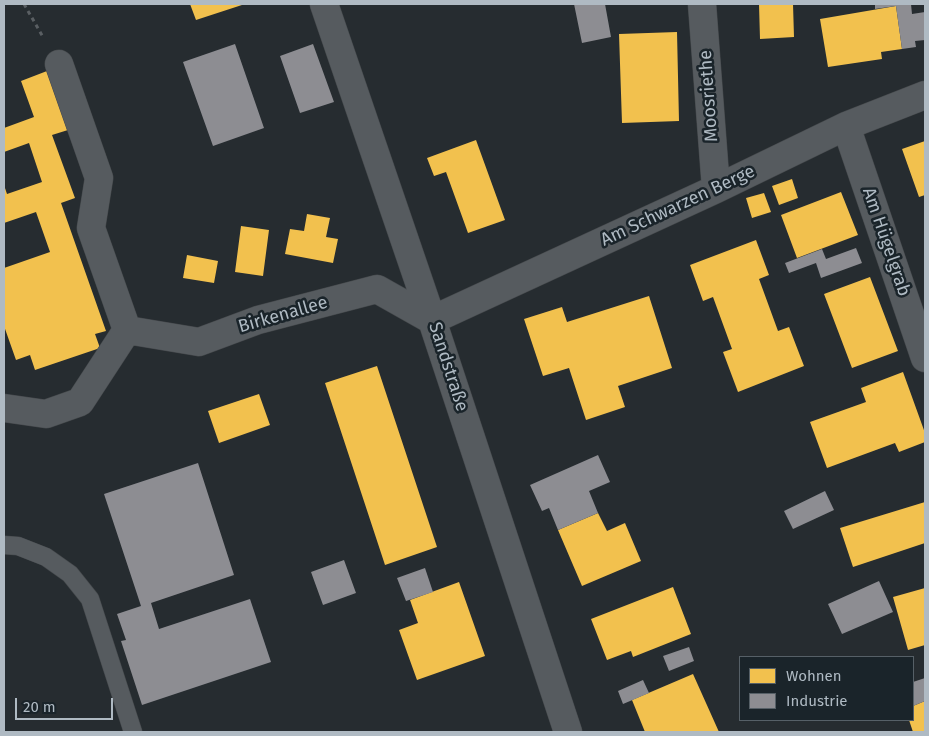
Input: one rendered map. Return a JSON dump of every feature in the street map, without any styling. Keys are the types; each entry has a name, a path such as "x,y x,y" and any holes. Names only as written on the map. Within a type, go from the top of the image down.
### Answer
{"street":[{"name":"Sandstraße","path":"324,4 432,320 568,732"},
{"name":"Moosriethe","path":"702,4 716,189"},
{"path":"4,408 46,414 80,402 127,330 91,228 99,178 59,64"},
{"name":"Am Schwarzen Berge","path":"432,320 716,189 846,126 925,95"},
{"name":"Am Hügelgrab","path":"846,126 925,358"},
{"name":"Birkenallee","path":"127,330 199,342 258,320 377,288 432,320"}],"lane":[{"path":"4,545 18,546 46,557 70,574 90,599 133,732"}],"path":[{"path":"24,4 59,64"}],"building: Wohnen":[{"path":"190,4 245,4 196,20"},
{"path":"759,4 793,4 794,37 760,39"},
{"path":"896,6 902,49 881,52 882,59 828,67 820,19"},
{"path":"677,32 679,121 622,123 619,34"},
{"path":"47,71 68,130 52,135 75,198 61,203 106,331 95,334 100,348 35,370 30,355 16,360 4,326 4,268 50,252 36,212 4,223 4,185 7,194 42,182 29,143 4,152 4,128 34,117 21,81"},
{"path":"476,140 505,220 468,233 446,172 434,176 427,158"},
{"path":"925,141 925,195 919,197 902,149"},
{"path":"792,179 798,198 779,205 772,186"},
{"path":"841,192 858,235 797,258 781,215"},
{"path":"764,193 771,212 752,218 746,198"},
{"path":"307,214 330,218 326,237 338,239 333,263 285,254 290,229 304,231"},
{"path":"241,226 269,230 263,276 235,272"},
{"path":"756,240 769,275 759,279 778,331 789,327 804,366 738,392 723,352 732,349 713,297 703,301 690,265"},
{"path":"187,255 218,261 214,283 183,278"},
{"path":"870,277 898,351 852,368 824,294"},
{"path":"649,296 672,368 618,386 625,407 586,420 569,368 543,376 524,319 562,307 567,322"},
{"path":"377,366 437,547 385,565 325,383"},
{"path":"903,372 925,433 925,442 899,452 895,443 827,468 810,422 866,402 861,388"},
{"path":"259,394 270,425 219,443 208,411"},
{"path":"925,502 925,543 853,567 840,528"},
{"path":"598,513 607,531 625,523 641,561 582,586 558,530"},
{"path":"459,582 485,656 417,680 399,630 418,623 410,600"},
{"path":"673,587 691,634 633,657 631,651 607,660 591,619"},
{"path":"925,588 925,645 908,650 893,597"},
{"path":"693,674 719,732 645,732 632,700"},
{"path":"925,701 925,732 913,732 909,721 914,721 914,706"}],"building: Industrie":[{"path":"574,4 605,4 611,37 582,43"},
{"path":"875,4 911,4 912,14 925,12 925,40 915,41 916,47 902,49 896,6 875,9"},
{"path":"235,44 264,128 213,146 183,62"},
{"path":"313,44 334,102 300,113 280,56"},
{"path":"856,248 862,263 821,278 816,263 789,273 785,263 822,249 826,259"},
{"path":"598,455 610,482 589,491 598,513 558,530 549,508 542,511 530,485"},
{"path":"198,463 234,575 151,603 159,629 250,599 271,662 142,705 121,641 126,640 117,614 141,606 104,494"},
{"path":"825,491 834,510 793,529 784,511"},
{"path":"344,560 356,593 323,605 311,572"},
{"path":"425,568 433,592 406,601 397,578"},
{"path":"879,581 893,612 842,634 828,604"},
{"path":"689,647 694,661 669,671 663,656"},
{"path":"925,678 925,701 914,706 914,682"},
{"path":"643,680 649,693 623,704 618,691"}]}
